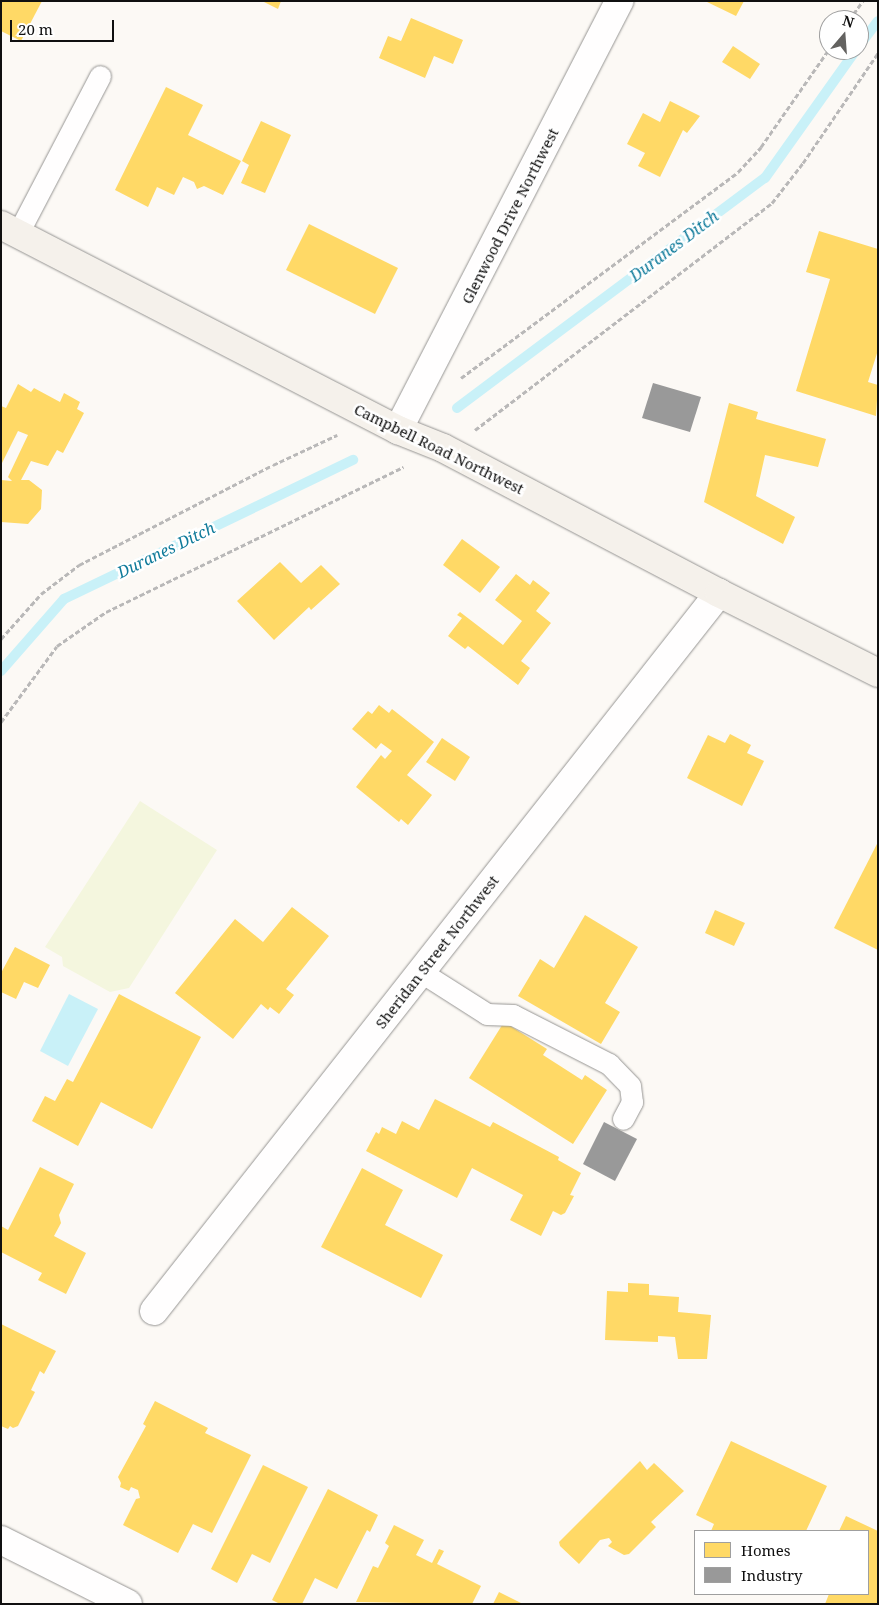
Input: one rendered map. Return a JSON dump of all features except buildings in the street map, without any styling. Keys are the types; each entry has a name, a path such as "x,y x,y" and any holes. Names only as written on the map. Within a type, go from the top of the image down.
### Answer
{"street":[{"name":"Glenwood Drive Northwest","path":"398,430 620,1"},
{"name":"Campbell Road Northwest","path":"10,229 398,430 442,448 719,593 878,673"},
{"name":"Sheridan Street Northwest","path":"154,1311 719,593"},
{"path":"1,1540 128,1604"}],"lane":[{"path":"10,229 100,76"},
{"path":"421,972 487,1014 514,1014 609,1064 630,1086 632,1102 623,1119"}],"path":[{"path":"1,722 56,646 106,612 442,448 474,430 772,203 878,54"},
{"path":"456,381 473,371 738,172 761,147 821,60"},
{"path":"1,640 41,594 79,566 273,465 374,417"}],"green space":[{"path":"140,801 217,850 129,988 110,992 63,966 62,957 45,947"}],"water":[{"path":"69,994 98,1009 68,1066 40,1051"}],"waterway":[{"name":"Duranes Ditch","path":"869,33 878,21"},
{"name":"Duranes Ditch","path":"457,408 765,178 849,60"},
{"name":"Duranes Ditch","path":"1,671 64,599 353,460"}]}
